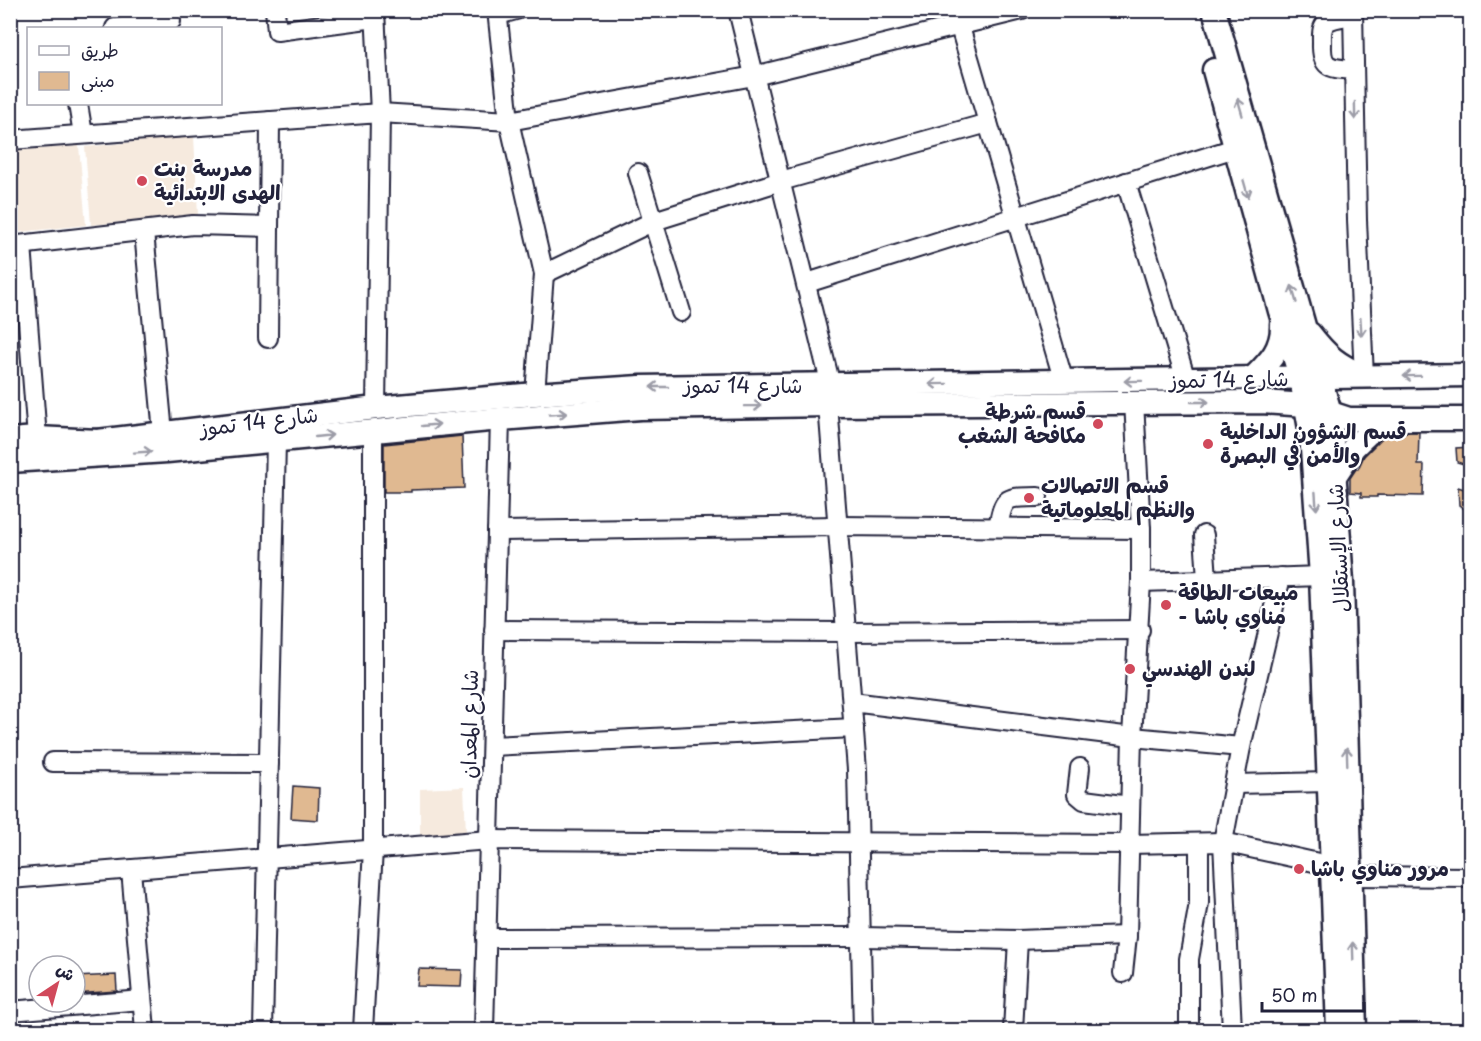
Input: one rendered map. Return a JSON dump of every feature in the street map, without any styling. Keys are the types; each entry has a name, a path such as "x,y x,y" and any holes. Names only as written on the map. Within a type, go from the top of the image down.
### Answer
{"main road":[{"name":"شارع الإستقلال","path":"1198,10 1280,311 1311,378 1330,412 1342,582 1338,1030"},
{"name":"شارع الإستقلال","path":"1214,10 1304,326 1311,378 1306,405 1311,434 1321,576 1329,782 1341,871 1355,1030"},
{"path":"1253,378 1275,355 1279,347 1282,327 1280,311"},
{"path":"1304,326 1325,354 1364,377"},
{"name":"شارع 14 تموز","path":"17,453 276,441 640,408 1064,382 1470,375"},
{"name":"شارع 14 تموز","path":"103,448 163,433 376,408 640,387 830,395 1134,402 1262,402 1306,405 1349,419 1470,419"},
{"path":"1335,476 1354,447 1382,420"}],"street":[{"path":"275,10 277,31 375,14 380,113 376,408"},
{"path":"516,10 497,13 509,121 544,274 535,394"},
{"path":"738,10 807,283 830,395 860,841 863,1030"},
{"path":"10,140 380,113 509,121 754,76 957,18 1022,10"},
{"path":"1354,70 1335,69 1324,62 1321,56 1322,35 1326,23 1353,13 1354,70 1357,243 1364,377"},
{"path":"957,18 1064,382"},
{"path":"123,27 171,21"},
{"path":"78,105 84,134"},
{"path":"268,338 270,121"},
{"path":"544,274 654,221 781,181 988,123"},
{"path":"807,283 1235,148"},
{"path":"638,173 681,312"},
{"path":"1126,182 1186,380"},
{"path":"17,453 16,245 193,225 270,227"},
{"path":"144,232 163,433"},
{"path":"1123,973 1132,737 1141,582 1141,528 1134,402"},
{"name":"شارع المعدان","path":"484,1030 500,419"},
{"path":"363,1030 373,849 373,431"},
{"path":"263,1030 276,441"},
{"path":"998,527 1005,501 1013,498 1038,497"},
{"path":"497,531 838,526 1141,528"},
{"path":"1204,535 1207,579"},
{"path":"1141,582 1321,576"},
{"path":"1232,1030 1223,842 1241,747 1281,577"},
{"path":"495,630 845,632 1140,630"},
{"path":"852,702 1132,737 1241,747"},
{"path":"492,746 854,728"},
{"path":"53,762 269,763"},
{"path":"1080,768 1077,794 1084,800 1130,806"},
{"path":"1234,784 1329,782"},
{"path":"10,879 489,840 1129,844 1223,842 1341,871 1470,877"},
{"path":"1189,1030 1189,959 1199,903 1199,843"},
{"path":"131,870 145,1030"},
{"path":"486,938 1018,940 1126,936"},
{"path":"1013,1030 1018,940"},
{"path":"10,1011 142,1000"}],"shaded area":[{"name":"مدرسة بنت الهدى اﻻبتدائية","path":"194,136 198,215 91,225 85,147"},
{"path":"79,146 86,225 11,233 11,151"},
{"path":"464,787 466,833 420,835 420,789"}],"building":[{"path":"1388,432 1419,432 1418,465 1424,465 1423,496 1361,497 1361,493 1350,492 1350,478 1358,469 1364,456"},
{"path":"462,436 464,488 384,492 384,444"},
{"path":"1470,447 1470,466 1457,462 1456,448"},
{"path":"1458,487 1470,491 1470,513 1459,505"},
{"path":"293,786 319,788 318,820 291,818"},
{"path":"419,969 462,970 461,987 417,986"},
{"path":"116,975 117,991 87,993 87,976"}],"place":[{"name":"مدرسة بنت الهدى اﻻبتدائية","path":"142,181"},
{"name":"قسم شرطة مكافحة الشغب","path":"1098,424"},
{"name":"قسم الشؤون الداخلية والأمن في البصرة","path":"1208,444"},
{"name":"قسم الاتصالات والنظم المعلوماتية","path":"1029,498"},
{"name":"مبيعات الطاقة - مناوي باشا","path":"1166,605"},
{"name":"لندن الهندسي","path":"1130,669"},
{"name":"مرور مناوي باشا","path":"1299,869"}]}
